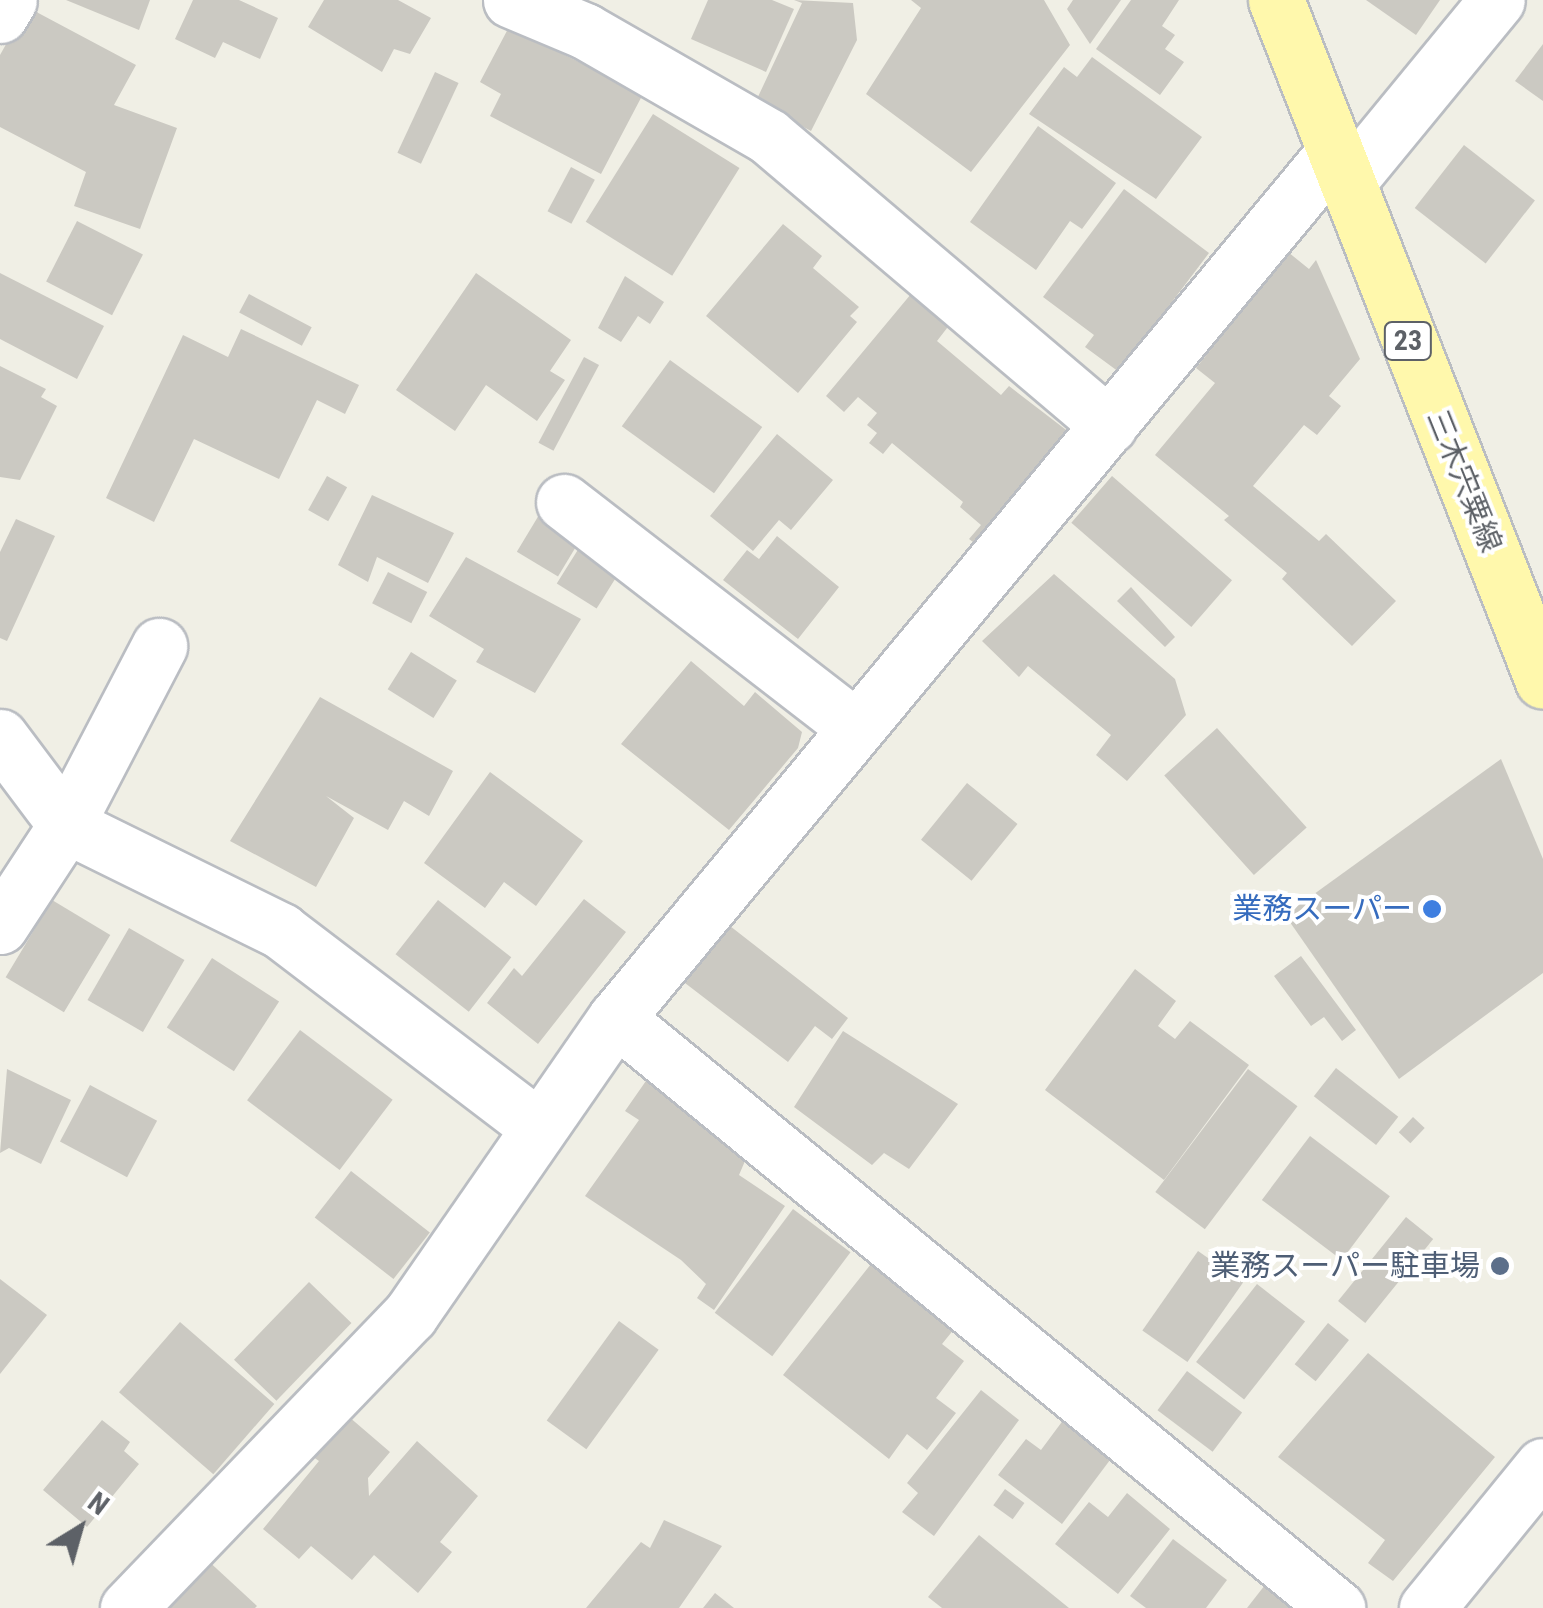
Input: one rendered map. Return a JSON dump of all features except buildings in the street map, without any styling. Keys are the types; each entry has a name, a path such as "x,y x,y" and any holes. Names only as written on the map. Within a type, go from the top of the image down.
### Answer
{"main road":[{"name":"三木宍粟線","path":"1276,0 1339,170 1543,682"}],"street":[{"path":"0,15 9,0"},
{"path":"511,0 585,31 768,137 1109,425"},
{"path":"128,1608 410,1315 536,1125 616,1018 1109,425 1497,0"},
{"path":"564,502 856,728"},
{"path":"0,926 66,826 159,646"},
{"path":"0,737 66,826 281,931 536,1125"},
{"path":"616,1018 1337,1608"},
{"path":"1428,1608 1543,1466"}],"place":[{"name":"業務スーパー","path":"1432,909"},
{"name":"業務スーパー駐車場","path":"1500,1266"}]}
